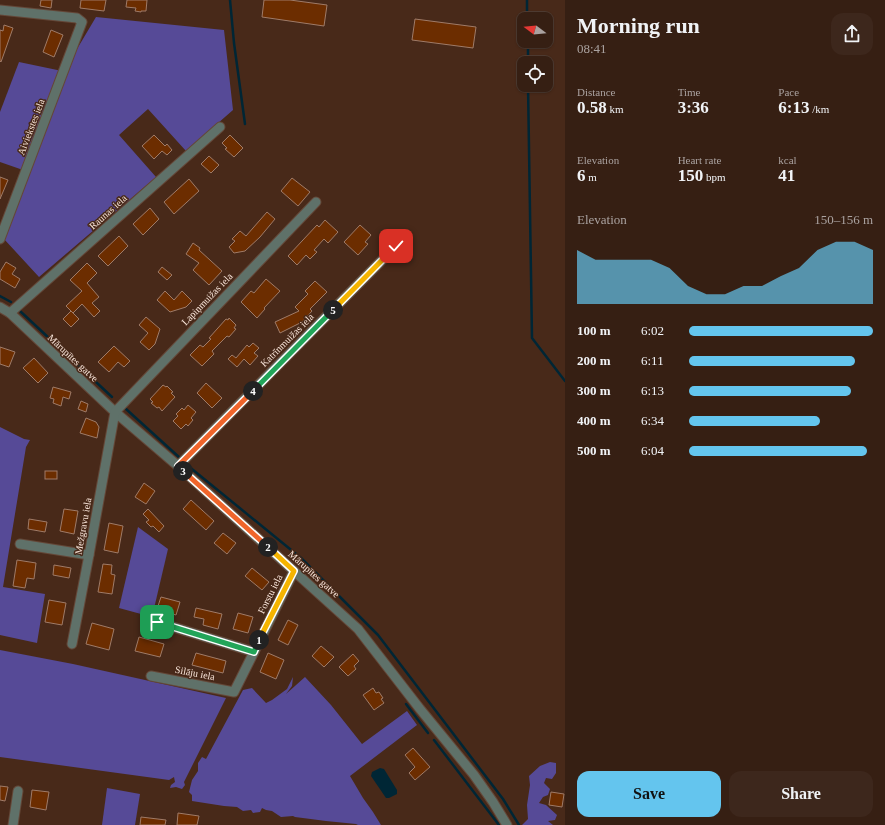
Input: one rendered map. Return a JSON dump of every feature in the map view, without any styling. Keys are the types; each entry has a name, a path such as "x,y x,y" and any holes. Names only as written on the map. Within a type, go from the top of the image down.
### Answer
{"street":[{"name":"Aiviekstes iela","path":"0,10 77,18 82,22 0,239"},
{"name":"Raunas iela","path":"10,313 220,127"},
{"name":"Lapiņmuižas iela","path":"115,412 316,202"},
{"name":"Katrīnmuižas iela","path":"178,466 396,246"},
{"name":"Mārupītes gatve","path":"0,307 10,313 115,412 178,466 358,629 420,709 474,775 507,825"},
{"name":"Mežgravu iela","path":"72,644 115,412"},
{"path":"20,544 89,555"},
{"name":"Forstu iela","path":"234,692 294,571"},
{"path":"157,622 254,652"},
{"name":"Silāju iela","path":"151,676 234,692"},
{"path":"13,825 18,791"}],"shaded area":[{"path":"96,17 224,30 233,110 186,151 148,109 119,135 156,177 39,277 4,239 77,49"},
{"path":"19,62 62,71 23,170 0,162 0,112"},
{"path":"0,427 24,439 30,440 26,447 3,587 45,594 37,643 0,635"},
{"path":"138,527 168,549 152,617 119,608"},
{"path":"0,650 73,664 226,698 184,782 185,785 182,789 176,787 170,788 175,782 174,777 169,780 0,757"},
{"path":"293,677 292,686 286,694 305,677 331,705 362,744 407,711 417,725 350,776 381,825 358,825 293,816 281,817 272,811 262,808 260,812 253,813 251,810 243,811 237,807 192,801 192,795 189,792 192,780 198,771 198,763 202,757 206,759 243,690 252,688 266,703 287,689"},
{"path":"550,762 556,763 556,773 552,779 546,778 544,783 550,789 548,795 543,797 539,803 546,805 557,815 555,820 548,821 553,825 522,825 528,819 527,805 530,785 529,776 540,766"},
{"path":"107,788 140,794 135,825 102,825"}],"water":[{"path":"380,768 384,769 397,790 397,794 389,798 386,798 371,776 372,772"}],"building":[{"path":"41,0 52,0 51,8 40,6"},
{"path":"81,0 106,0 104,11 80,8"},
{"path":"127,0 147,0 146,11 135,11 136,8 126,7"},
{"path":"264,0 290,0 327,5 324,26 262,17"},
{"path":"415,19 476,27 473,48 412,40"},
{"path":"4,25 13,28 1,62 0,30 3,31"},
{"path":"51,30 63,35 54,57 43,52"},
{"path":"154,135 165,146 167,144 172,150 167,155 162,151 154,159 142,146"},
{"path":"230,135 243,148 234,157 225,149 227,148 222,143"},
{"path":"209,156 219,165 211,173 201,164"},
{"path":"0,177 8,180 0,199"},
{"path":"292,178 310,192 298,206 281,191"},
{"path":"189,179 199,191 174,214 164,202"},
{"path":"150,208 159,219 143,235 133,224"},
{"path":"267,212 275,219 260,237 245,251 234,253 229,247 235,241 232,239 240,231 246,236"},
{"path":"325,220 338,232 328,243 324,239 314,250 317,252 310,259 306,255 297,265 288,256 317,225 319,227"},
{"path":"360,225 371,235 365,242 368,244 358,255 344,242"},
{"path":"119,236 128,246 108,266 98,256"},
{"path":"193,243 200,248 199,250 222,271 209,285 193,270 199,263 186,254"},
{"path":"6,262 16,268 12,274 20,279 15,288 0,279 0,272"},
{"path":"87,263 97,273 87,283 99,297 92,303 100,311 94,317 82,304 73,313 66,306 82,291 70,280"},
{"path":"162,267 172,275 167,280 158,272"},
{"path":"266,279 280,291 257,318 241,302 251,291 254,293"},
{"path":"315,281 327,292 310,309 312,311 302,322 280,333 275,322 299,311 295,307 308,294 305,291"},
{"path":"165,291 174,300 182,291 192,301 186,307 170,312 157,300"},
{"path":"71,311 79,319 71,327 63,319"},
{"path":"146,317 160,329 155,344 149,350 140,342 148,333 139,325"},
{"path":"229,318 236,325 234,328 236,329 212,351 214,354 202,366 190,355 200,345 203,347 226,319 228,320"},
{"path":"253,343 259,348 254,353 258,356 250,365 244,359 237,367 228,359 232,355 236,358 247,345 249,347"},
{"path":"114,346 130,361 124,367 118,362 109,372 98,362"},
{"path":"0,347 15,352 9,367 0,364"},
{"path":"34,358 48,373 38,383 23,368"},
{"path":"206,383 222,398 212,408 197,393"},
{"path":"163,385 166,387 167,386 173,392 171,393 175,397 162,411 159,407 157,408 151,403 153,402 150,399"},
{"path":"53,387 71,392 69,399 63,397 61,406 53,403 54,399 50,398"},
{"path":"81,401 88,404 86,412 78,409"},
{"path":"188,405 196,412 191,418 193,420 188,426 186,424 181,429 173,421 178,416 176,414 182,408 184,410"},
{"path":"86,418 96,422 99,427 97,438 80,433"},
{"path":"45,471 57,471 57,479 45,479"},
{"path":"144,483 155,491 146,504 135,497"},
{"path":"191,500 214,521 206,530 183,509"},
{"path":"64,509 78,511 74,534 60,531"},
{"path":"148,509 164,526 159,532 146,522 149,520 143,514"},
{"path":"29,519 47,522 45,532 28,529"},
{"path":"109,523 123,526 118,553 104,550"},
{"path":"223,533 236,543 227,554 214,543"},
{"path":"17,560 36,563 34,579 27,578 25,588 13,586"},
{"path":"103,564 112,565 111,574 115,575 112,594 98,592"},
{"path":"54,565 71,568 69,578 53,575"},
{"path":"252,568 269,582 262,590 245,576"},
{"path":"161,597 180,602 176,615 157,609"},
{"path":"49,600 66,603 62,625 45,622"},
{"path":"196,608 222,614 218,629 203,625 204,619 194,617"},
{"path":"238,613 253,617 248,633 233,629"},
{"path":"288,620 298,625 288,645 278,640"},
{"path":"92,623 114,629 109,650 86,644"},
{"path":"139,637 164,644 160,657 135,651"},
{"path":"321,646 334,657 324,667 312,656"},
{"path":"196,653 226,661 223,673 192,665"},
{"path":"268,653 284,660 276,679 260,672"},
{"path":"353,654 359,661 354,666 356,669 348,676 339,667"},
{"path":"373,688 376,693 379,692 384,703 374,710 363,695"},
{"path":"413,748 430,767 415,780 409,773 415,767 405,755"},
{"path":"0,786 8,787 5,801 0,800"},
{"path":"32,790 49,792 46,810 30,807"},
{"path":"551,792 564,794 562,807 549,805"},
{"path":"178,813 199,816 197,825 177,825"},
{"path":"141,817 166,820 165,825 140,825"}],"waterway":[{"path":"230,0 245,124"},
{"path":"527,0 527,12"},
{"path":"528,48 528,56"},
{"path":"528,92 532,338 565,381"},
{"path":"0,296 11,302"},
{"path":"20,311 112,397"},
{"path":"126,409 180,458"},
{"path":"187,465 301,558 378,635 503,799 519,825"},
{"path":"406,704 428,733"},
{"path":"434,740 499,825"}],"route":[{"path":"157,622 254,652 294,571 178,466 396,246"}]}
